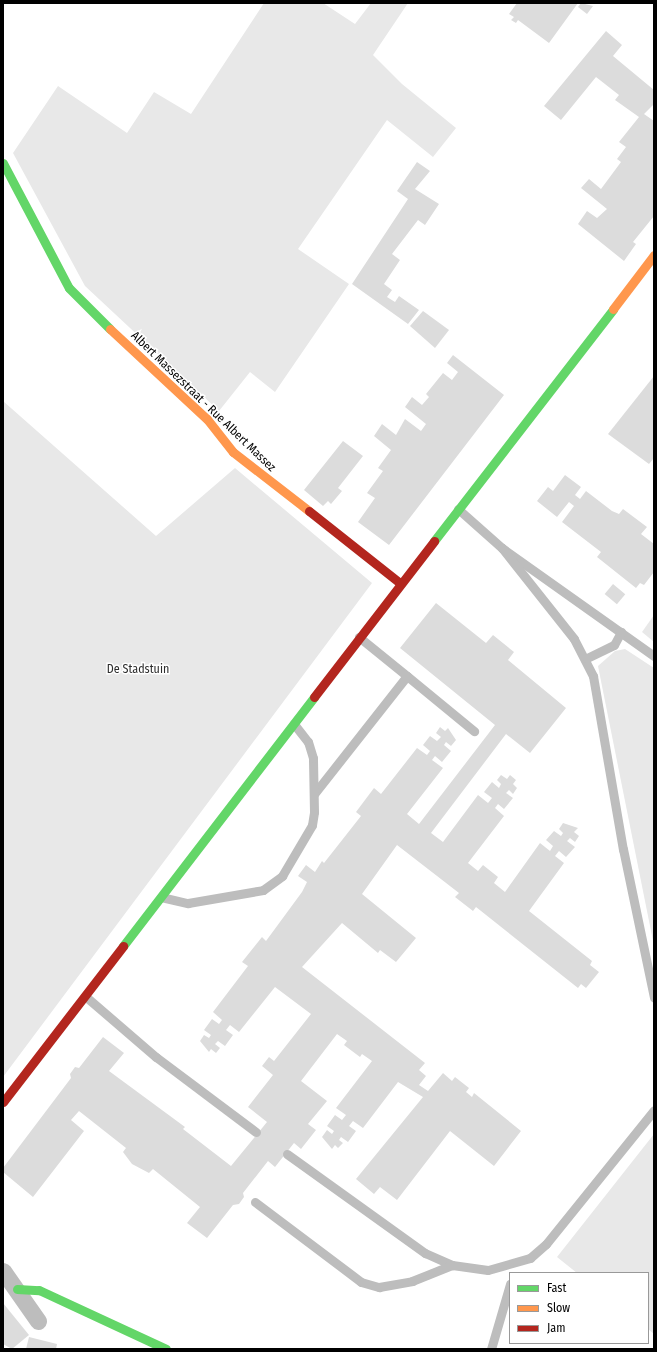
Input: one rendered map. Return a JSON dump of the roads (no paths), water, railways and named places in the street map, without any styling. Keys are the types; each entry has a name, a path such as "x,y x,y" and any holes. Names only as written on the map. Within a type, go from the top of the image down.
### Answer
{"street":[{"name":"Albert Massezstraat - Rue Albert Massez","path":"3,163 69,288 82,304 207,419 233,452 400,583"},
{"path":"3,1102 400,583 654,255"},
{"path":"3,1271 38,1320"},
{"path":"17,1289 39,1290 166,1349"}],"lane":[{"path":"458,509 502,548 654,656"},
{"path":"502,548 587,658 609,754 623,849 654,998"},
{"path":"587,658 614,645 621,632"},
{"path":"359,637 474,731"},
{"path":"314,794 407,676"},
{"path":"160,897 188,904 263,890 272,885 290,864 312,825 314,794 313,758 308,742 293,724"},
{"path":"85,996 156,1057 256,1132"},
{"path":"287,1154 425,1253 452,1264 488,1270 511,1268 530,1258 546,1244 654,1110"},
{"path":"255,1202 361,1282 379,1287 412,1281 452,1264"},
{"path":"491,1349 509,1287"}],"park label":[{"name":"De Stadstuin","path":"138,670"}]}
